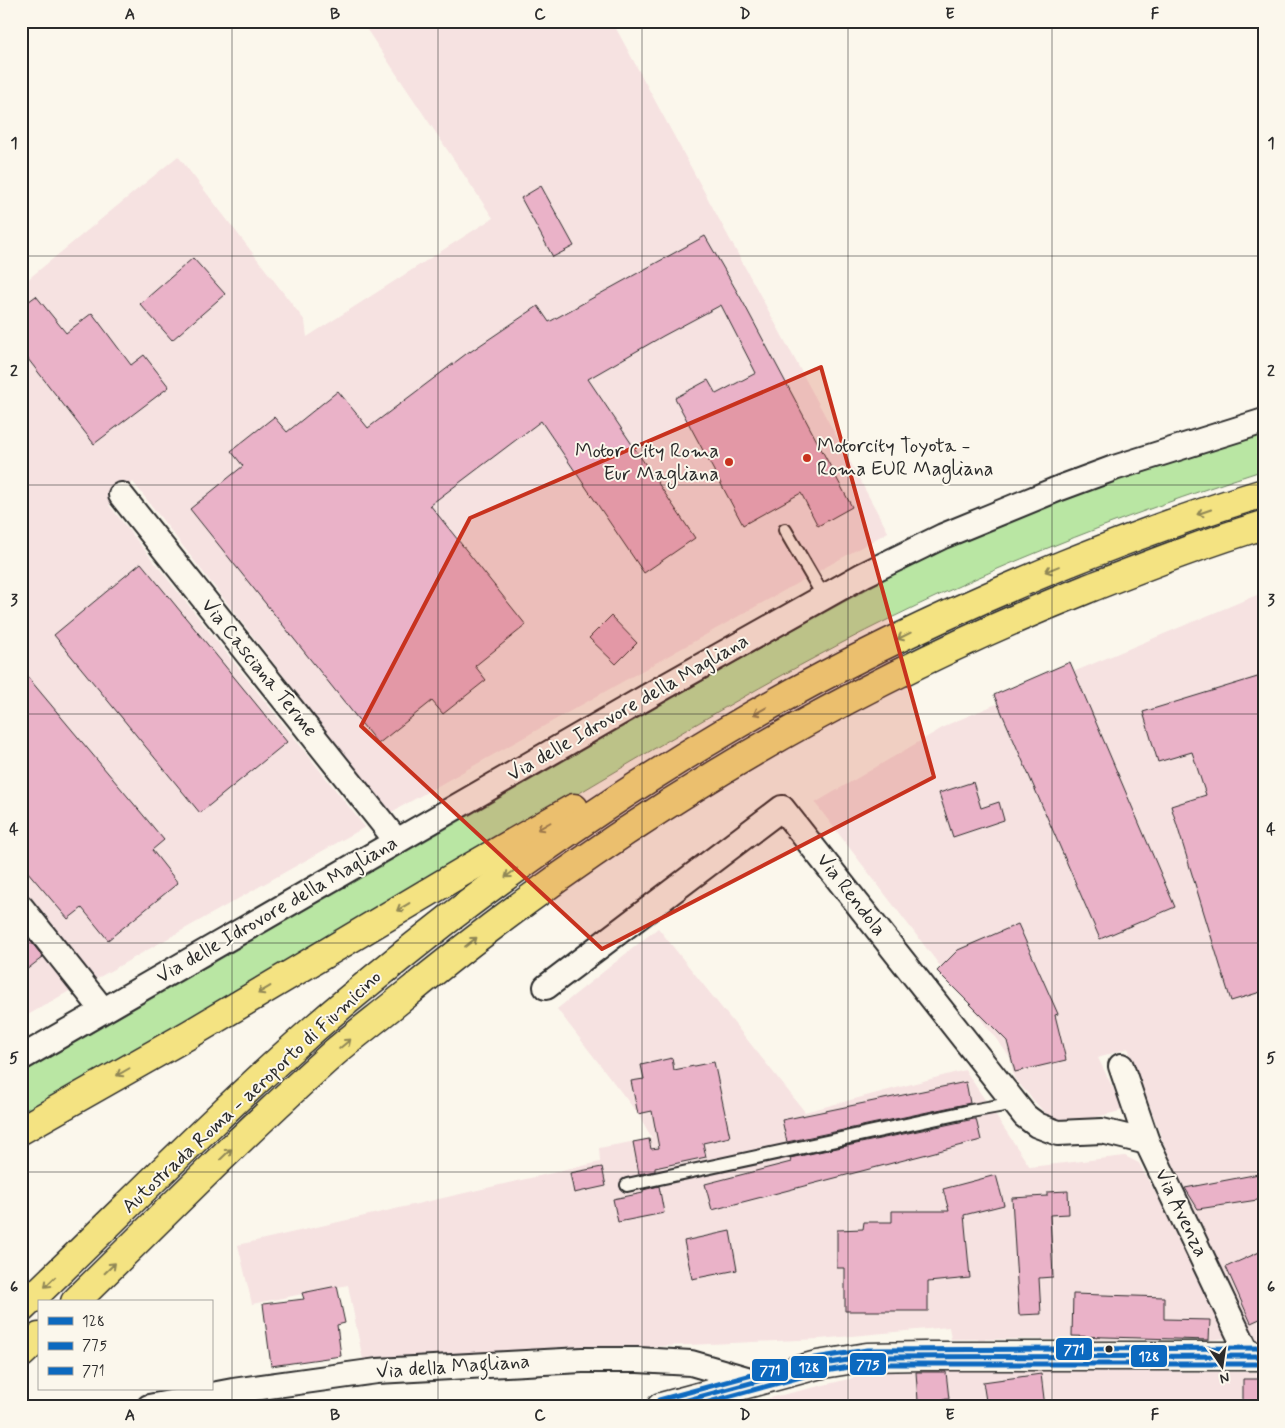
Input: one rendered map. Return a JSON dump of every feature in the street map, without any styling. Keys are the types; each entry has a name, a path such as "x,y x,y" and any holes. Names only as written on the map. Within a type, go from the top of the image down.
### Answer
{"highway":[{"name":"Autostrada Roma - aeroporto di Fiumicino","path":"21,1309 225,1111 352,996 522,864 603,809 726,730 899,638 976,602 1130,538 1264,492"},
{"name":"Autostrada Roma - aeroporto di Fiumicino","path":"77,1300 272,1110 337,1051 424,979 517,907 575,865 665,805 799,725 946,651 1042,607 1198,546 1264,525"},
{"path":"21,1130 190,1034 618,782 726,730"},
{"path":"21,1354 38,1338"}],"main road":[{"path":"661,1407 817,1365 867,1357 1256,1356"}],"street":[{"name":"Via delle Idrovore della Magliana","path":"21,1058 396,840 863,575 943,536 1060,488 1114,468 1264,421"},
{"name":"Via Casciana Terme","path":"121,495 396,840"},
{"name":"Via Rendola","path":"546,987 782,808 1025,1116 1036,1125 1058,1133 1102,1131 1147,1142"},
{"path":"21,907 103,1010"},
{"name":"Via Avenza","path":"1121,1066 1147,1142 1256,1356"},
{"name":"Via della Magliana","path":"149,1407 233,1390 377,1371 582,1360 638,1360 691,1364 757,1382"}],"lane":[{"path":"786,530 824,597"},
{"path":"627,1185 956,1114 1015,1104"}],"highlighted area":[{"path":"821,367 934,777 602,949 361,726 470,518"}],"shaded area":[{"path":"361,21 612,21 888,532 390,813 133,482 109,505 365,827 96,979 21,889 21,285 178,156 305,321 307,337 493,218"},
{"path":"1264,592 1264,1341 1256,1341 1165,1147 1128,1048 1098,1058 1124,1110 1057,1127 1014,1078 1010,1057 815,803 949,724"},
{"path":"21,926 71,990 21,1019"},
{"path":"658,928 805,1112 965,1070 1030,1167 1125,1156 1139,1163 1234,1337 1209,1340 951,1339 949,1327 819,1339 363,1360 348,1285 252,1304 238,1245 600,1162 599,1148 652,1138 638,1114 557,1009"},
{"path":"946,1367 1085,1371 1264,1372 1264,1407 732,1407 882,1371"}],"green space":[{"path":"1264,432 1264,470 1155,507 1048,548 943,593 840,644 640,757 21,1117 21,1074 732,664 914,563 1061,499"}],"building":[{"path":"541,186 574,246 553,257 521,198"},
{"path":"705,236 743,302 852,507 818,526 801,493 743,525 675,398 708,380 716,394 756,373 721,305 588,379 695,538 644,573 541,421 430,505 526,625 475,666 486,680 443,714 432,701 378,744 190,509 243,466 231,451 274,417 287,432 338,391 368,428 470,351 538,306 549,322"},
{"path":"193,258 225,294 172,340 140,304"},
{"path":"36,296 66,333 92,313 131,365 144,355 169,387 94,444 21,350 21,307"},
{"path":"141,563 287,742 200,813 54,635"},
{"path":"611,616 637,643 616,664 589,638"},
{"path":"1070,662 1175,907 1100,939 994,695"},
{"path":"21,669 164,840 152,850 178,883 108,940 82,908 68,919 21,864"},
{"path":"1264,675 1264,991 1231,1001 1171,806 1206,795 1192,752 1158,762 1143,712"},
{"path":"973,782 981,808 999,802 1004,820 953,837 939,793"},
{"path":"1018,924 1058,1014 1055,1015 1066,1060 1015,1072 1007,1041 937,971 958,950"},
{"path":"21,929 43,957 21,974"},
{"path":"672,1058 674,1070 714,1062 730,1137 703,1143 706,1157 655,1168 655,1171 639,1174 633,1142 649,1139 651,1149 659,1148 652,1111 638,1114 631,1081 644,1079 641,1065"},
{"path":"966,1082 970,1103 787,1142 782,1120"},
{"path":"976,1119 981,1140 712,1210 705,1184 791,1162 790,1158"},
{"path":"602,1167 606,1186 574,1193 570,1173"},
{"path":"1264,1173 1264,1199 1198,1209 1185,1188"},
{"path":"996,1175 1004,1205 964,1215 970,1278 928,1282 928,1311 845,1311 845,1268 837,1268 837,1230 863,1229 864,1222 892,1222 892,1211 949,1211 943,1189"},
{"path":"659,1186 664,1213 618,1222 613,1199 643,1193 643,1190"},
{"path":"1068,1191 1069,1214 1050,1215 1053,1277 1039,1278 1041,1314 1019,1315 1012,1198 1047,1196 1047,1192"},
{"path":"730,1231 737,1270 692,1279 684,1241"},
{"path":"1264,1250 1264,1317 1251,1323 1226,1267"},
{"path":"337,1286 345,1323 337,1325 341,1356 271,1366 263,1304 304,1299 302,1293"},
{"path":"1073,1294 1164,1297 1164,1319 1210,1320 1209,1340 1072,1336"},
{"path":"916,1372 946,1372 949,1399 918,1401"},
{"path":"1041,1374 1045,1407 987,1407 983,1382"},
{"path":"1243,1379 1264,1379 1264,1400 1243,1401"}],"transit line":[{"name":"771","path":"659,1400 815,1358 867,1350 1264,1348"},
{"name":"128","path":"662,1407 817,1365 867,1357 1264,1356"},
{"name":"775","path":"691,1407 819,1372 868,1364 1264,1364"}],"place":[{"name":"Motorcity Toyota - Roma EUR Magliana","path":"807,458"},
{"name":"Motor City Roma Eur Magliana","path":"729,462"}]}
